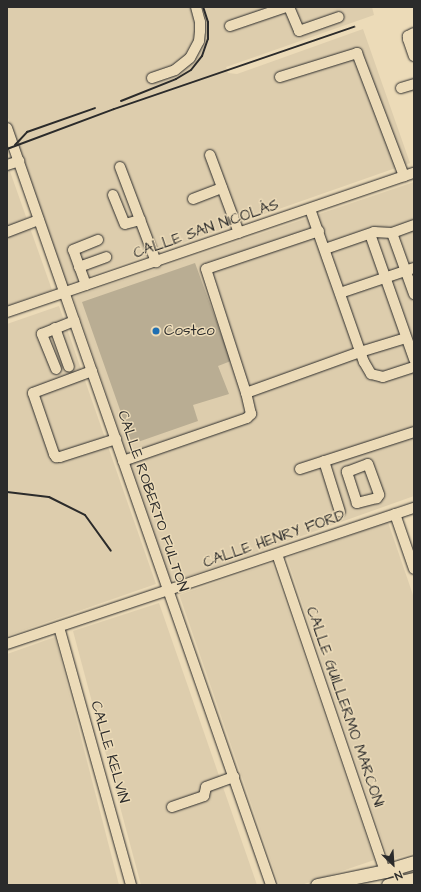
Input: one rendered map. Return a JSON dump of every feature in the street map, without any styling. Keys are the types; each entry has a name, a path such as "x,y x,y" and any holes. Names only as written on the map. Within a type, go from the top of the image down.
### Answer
{"main road":[{"path":"317,885 385,871 414,862"},
{"path":"388,885 414,879"}],"street":[{"path":"152,78 176,70 190,58 197,45 200,31 200,22 196,7"},
{"path":"230,26 286,7"},
{"path":"289,7 299,31 339,17"},
{"path":"414,33 408,36 408,39 414,56"},
{"path":"280,77 357,52 404,176"},
{"path":"401,88 414,84"},
{"name":"CALLE ROBERTO FULTON","path":"7,128 271,885"},
{"path":"210,155 239,233"},
{"path":"7,165 18,161"},
{"path":"120,168 156,262"},
{"name":"CALLE SAN NICOLÁS","path":"7,312 414,173"},
{"path":"193,199 222,188"},
{"path":"113,195 125,224 140,220"},
{"path":"310,209 319,231 360,352 371,374 383,377 414,367"},
{"path":"7,232 40,220"},
{"path":"325,249 374,232 392,233 414,225"},
{"path":"123,461 247,418 250,414 246,393 206,269 319,231"},
{"path":"392,233 410,269 414,294"},
{"path":"370,234 414,359"},
{"path":"86,285 73,250 98,240"},
{"path":"79,267 106,257"},
{"path":"340,293 410,269"},
{"path":"56,369 42,336 44,332 74,321"},
{"path":"55,328 69,368"},
{"path":"246,393 360,352 406,338"},
{"path":"92,371 33,393 54,454 56,457 60,457 116,439"},
{"path":"300,469 414,432"},
{"path":"352,452 357,467"},
{"path":"324,461 340,512"},
{"name":"CALLE HENRY FORD","path":"7,644 414,508"},
{"path":"395,514 414,569"},
{"name":"CALLE GUILLERMO MARCONI","path":"277,554 385,871"},
{"name":"CALLE KELVIN","path":"59,627 132,885"},
{"path":"172,807 204,796 206,787 234,777"}],"shaded area":[{"path":"7,7 372,7 374,15 226,67 228,73 237,74 363,29 410,163 66,284 7,115"},
{"path":"7,163 52,290 7,306"},
{"path":"414,182 414,496 175,581 170,578 73,297"},
{"path":"59,306 156,584 7,636 7,324"},
{"path":"388,522 414,598 414,853 389,860 287,558"},
{"path":"272,563 374,860 301,885 279,885 179,595"},
{"path":"159,603 257,885 141,885 73,631"},
{"path":"55,637 119,885 7,885 7,654"}],"building":[{"name":"Costco","path":"195,263 231,361 218,366 229,394 193,405 198,421 132,444 82,302"}],"railway":[{"path":"121,101 176,79 191,70 202,56 208,39 208,22 203,7"},
{"path":"7,149 114,109 354,27"},
{"path":"15,145 27,132 95,108"},
{"path":"7,492 49,497 85,515 111,551"}],"place":[{"name":"Costco","path":"156,331"}]}
